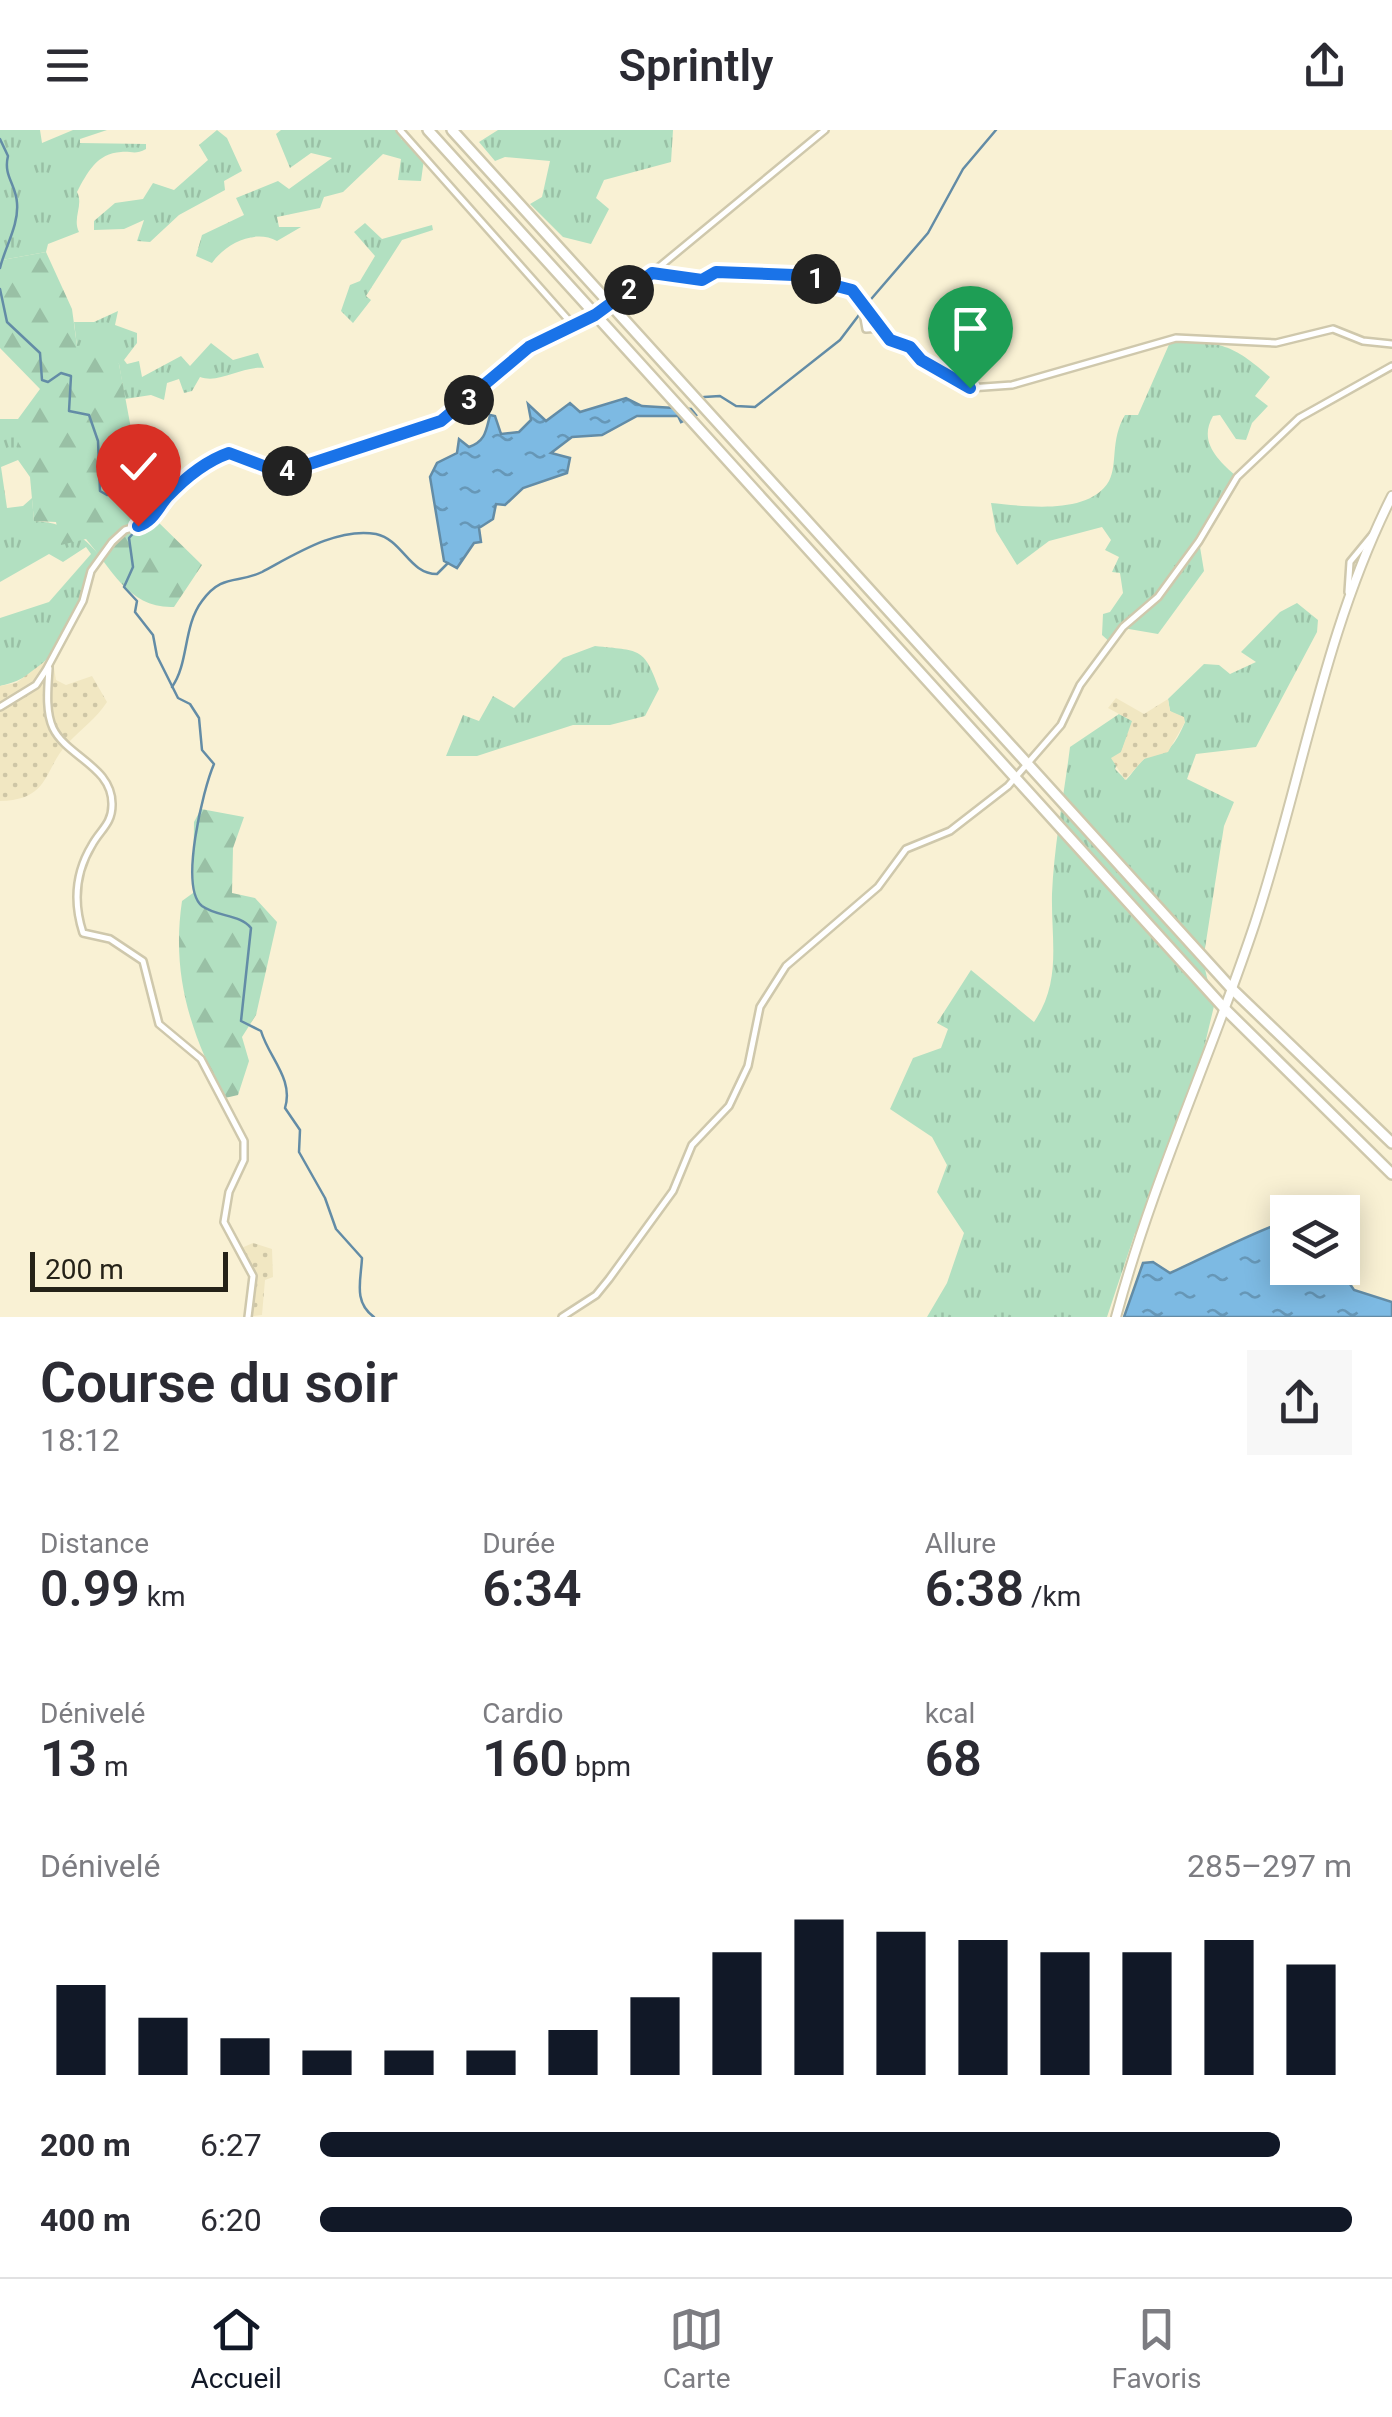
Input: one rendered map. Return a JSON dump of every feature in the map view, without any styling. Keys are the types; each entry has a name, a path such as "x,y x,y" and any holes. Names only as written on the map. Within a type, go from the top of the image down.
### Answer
{"highway":[{"path":"428,130 1225,1009 1392,1174"},
{"path":"452,130 1232,988 1392,1143"}],"street":[{"path":"400,130 484,221 532,284 574,326"},
{"path":"0,707 36,685 83,601 92,572 112,542 125,530 148,523 169,496 215,458 229,453 282,473 414,432 453,414 529,347 595,315 652,273 697,231 726,214 826,130"},
{"path":"652,273 702,280 716,272 794,275 852,290 890,340 910,347 921,360 970,388 1012,385 1176,338 1276,344 1333,329 1363,341 1392,344"},
{"path":"861,298 866,328 882,328"},
{"path":"562,1317 596,1295 609,1279 674,1191 692,1144 729,1106 748,1066 760,1007 786,966 878,886 906,849 934,839 988,806 1016,777 1061,725 1080,685 1122,628 1158,597 1199,541 1237,477 1299,418 1392,366"},
{"path":"1116,1317 1142,1222 1256,921 1348,592 1392,496"},
{"path":"49,663 50,724 58,738 105,779 113,802 107,827 92,844 76,890 74,902 82,933 110,939 143,961 159,1024 212,1073 244,1142 244,1160 230,1192 224,1222 252,1276 248,1317"}],"green space":[{"path":"0,130 40,130 42,143 73,130 107,130 80,139 80,143 146,144 146,149 113,153 94,165 77,192 79,232 48,244 46,252 2,260 0,268"},
{"path":"217,130 227,138 242,171 224,181 225,190 179,215 150,242 137,241 144,220 124,229 94,230 94,221 115,203 143,199 153,183 174,190 208,160 199,145"},
{"path":"281,130 395,130 402,140 413,140 415,154 424,159 421,181 398,180 401,159 383,154 343,192 324,197 320,208 277,217 279,227 301,227 277,241 250,237 225,249 212,263 196,256 202,235 244,215 236,198 278,181 289,189 332,158 311,153 290,168 276,134"},
{"path":"498,130 673,130 671,162 604,180 596,198 609,209 591,244 563,237 530,204 542,197 550,161 505,157 495,161 479,142"},
{"path":"365,223 382,239 432,225 433,230 402,240 366,296 371,300 353,323 341,311 350,285 360,281 375,256 354,232"},
{"path":"46,252 72,309 77,346 102,343 119,364 132,434 159,478 180,486 153,517 202,565 174,607 158,606 133,594 86,539 61,545 56,522 34,521 30,477 18,460 18,419 40,389 0,348 0,268 2,260"},
{"path":"118,311 115,325 137,333 137,343 124,360 127,364 139,361 142,377 181,356 190,366 211,343 233,360 258,353 264,368 208,379 200,377 192,391 184,393 179,379 167,383 164,400 151,395 125,399 119,364 77,346 74,322 94,322"},
{"path":"1171,340 1214,344 1245,357 1270,377 1255,396 1268,406 1252,423 1246,440 1236,439 1220,415 1213,416 1208,434 1212,450 1237,477 1199,541 1204,571 1158,634 1123,628 1111,643 1102,635 1103,614 1110,612 1123,593 1120,573 1112,572 1119,557 1105,550 1111,540 1102,527 1049,541 1017,565 996,531 991,503 1054,506 1087,500 1100,492 1112,474 1120,424 1125,415 1138,415"},
{"path":"0,419 18,419 18,460 1,467 7,508 23,506 32,498 34,521 71,531 101,557 53,651 40,667 0,686 0,618 49,602 91,554 86,547 63,562 49,554 0,582"},
{"path":"1297,603 1318,620 1317,632 1256,747 1196,754 1187,779 1234,802 1224,826 1203,961 1214,1006 1194,1090 1139,1233 1135,1233 1107,1317 927,1317 947,1283 964,1233 937,1192 947,1165 932,1137 890,1109 913,1058 941,1048 948,1029 937,1023 971,970 1034,1022 1043,1007 1052,976 1053,876 1070,747 1119,714 1133,721 1115,769 1126,780 1143,760 1169,748 1179,735 1185,722 1170,711 1168,699 1204,664 1219,665 1230,674 1256,662 1241,652 1280,612"},
{"path":"595,646 631,650 649,665 659,689 645,716 610,725 573,725 477,756 446,756 463,715 479,721 493,696 514,708 563,658"},
{"path":"201,809 244,817 233,848 232,893 255,898 277,922 256,1015 242,1037 249,1061 238,1095 225,1098 194,1027 179,954 182,901 193,893 194,822"}],"sand":[{"path":"52,656 56,680 66,685 92,676 107,702 68,743 37,789 17,799 0,801 0,686 16,683"},
{"path":"1116,698 1144,714 1168,699 1170,711 1184,717 1185,722 1168,752 1144,759 1125,780 1111,758 1121,752 1132,721 1108,708"},
{"path":"253,1243 272,1249 273,1277 265,1280 262,1315 247,1317 251,1273 239,1249"}],"water":[{"path":"626,398 642,406 691,409 696,415 681,422 678,416 637,416 602,435 572,437 551,453 570,458 567,473 523,488 505,505 496,504 493,519 479,528 481,542 474,543 457,568 444,561 430,477 437,463 457,453 459,439 469,447 479,442 490,415 495,416 501,434 519,432 531,420 528,404 546,421 570,403 580,412"},
{"path":"1270,1227 1270,1285 1351,1285 1354,1290 1392,1302 1392,1317 1124,1317 1143,1263 1153,1262 1170,1273"}],"waterway":[{"path":"866,305 928,233 963,169 996,130"},
{"path":"0,139 8,156 7,169 17,211 0,268"},
{"path":"0,289 7,322 40,353 42,380 48,382 61,373 71,376 69,411 89,415 98,441 100,491 107,495 133,491 138,495 137,529 129,538 133,567 124,587 137,601 135,612 153,635 157,656 178,698 190,704 199,718 202,750 214,764 195,838 195,896 208,910 241,920 251,928 241,1021 261,1031 279,1069 286,1088 285,1108 300,1130 299,1152 325,1198 336,1229 362,1258 361,1298 374,1317"},
{"path":"704,397 720,396 736,406 755,407 840,340 862,311"},
{"path":"172,687 196,611 216,586 253,576 331,538 361,533 385,537 427,573 437,574 448,563"}],"route":[{"path":"138,526 148,523 169,496 204,466 229,453 282,473 441,421 529,347 595,315 652,273 702,280 716,272 794,275 852,290 890,340 910,347 921,360 970,388"}]}
